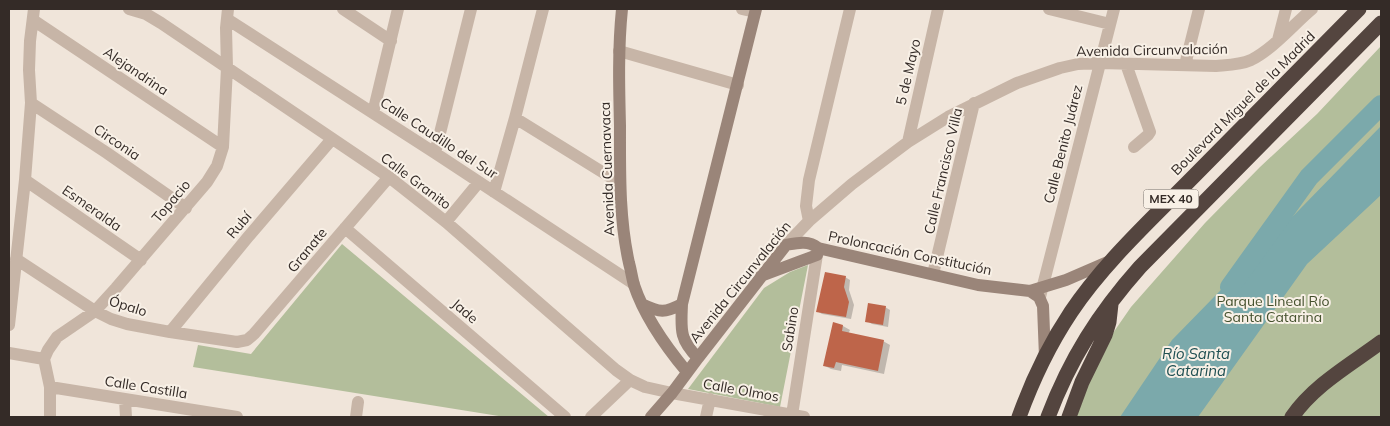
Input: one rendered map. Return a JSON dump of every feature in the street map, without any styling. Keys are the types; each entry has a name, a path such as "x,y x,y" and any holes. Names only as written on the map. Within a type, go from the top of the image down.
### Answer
{"highway":[{"name":"Boulevard Miguel de la Madrid","path":"1019,417 1045,357 1070,313 1089,287 1226,143 1359,9"},
{"name":"MEX 40","path":"1048,417 1070,365 1112,300 1140,267 1381,23"},
{"path":"1069,417 1082,382 1104,336 1109,322 1112,300"},
{"path":"1292,417 1300,406 1334,375 1381,342"}],"street":[{"name":"Calle Granito","path":"129,9 146,14 161,23 389,177 446,222 616,370 630,380 645,387 672,393"},
{"path":"343,9 391,41"},
{"path":"373,113 398,9"},
{"path":"435,153 471,9"},
{"path":"494,192 516,118 543,9"},
{"name":"Avenida Cuernavaca","path":"622,9 619,51 620,183 625,244 634,284 642,304 668,348 688,372"},
{"path":"742,9 755,10"},
{"path":"809,222 806,206 809,180 850,9"},
{"name":"5 de Mayo","path":"908,142 938,9"},
{"path":"1049,9 1110,24"},
{"name":"Calle Benito Juárez","path":"1037,292 1114,9"},
{"path":"1185,65 1199,9"},
{"path":"1278,40 1286,9"},
{"name":"Avenida Circunvalación","path":"755,10 738,85 682,304 681,325 683,338 688,348 698,358 786,245 809,222 852,184 908,142 948,117 1017,83 1060,68 1078,64 1216,66 1249,61 1264,52 1312,9"},
{"path":"9,325 25,180 31,103 29,70 33,14"},
{"name":"Alejandrina","path":"33,14 223,147"},
{"name":"Topacio","path":"44,359 58,337 95,311 141,260 186,208 217,166 223,147 228,14"},
{"name":"Calle Caudillo del Sur","path":"228,14 373,113 634,284"},
{"path":"619,51 738,85"},
{"path":"1126,64 1150,132 1134,148"},
{"name":"Circonia","path":"31,103 186,208"},
{"name":"Calle Francisco Villa","path":"933,274 974,103"},
{"path":"516,118 620,183"},
{"name":"Rubí","path":"170,332 332,139"},
{"name":"Granate","path":"247,340 389,177"},
{"name":"Esmeralda","path":"25,180 141,260"},
{"path":"446,222 479,182"},
{"name":"Jade","path":"345,228 565,417"},
{"name":"Proloncación Constitución","path":"786,245 803,242 815,245 817,251"},
{"name":"Proloncación Constitución","path":"761,276 817,251 978,285 1037,292 1114,259"},
{"name":"Sabino","path":"789,415 817,251"},
{"name":"Ópalo","path":"16,259 95,311 111,319 170,332 237,342 247,340"},
{"path":"1037,292 1043,306 1045,357"},
{"path":"642,304 656,311 671,310 682,304"},
{"path":"9,353 44,359 50,387 50,417"},
{"path":"651,417 698,358"},
{"path":"591,417 630,380"},
{"name":"Calle Castilla","path":"50,387 202,414 237,417"},
{"name":"Calle Olmos","path":"672,393 789,415"},
{"path":"706,417 710,399"},
{"path":"125,400 126,417"},
{"path":"356,417 358,402"}],"green space":[{"name":"Parque Lineal Río Santa Catarina","path":"1381,46 1381,417 1071,417 1113,333 1131,307 1205,223 1260,167 1317,114"},
{"path":"342,244 549,417 505,417 193,367 198,345 251,354"},
{"path":"808,265 780,407 688,389 764,288 790,272"}],"water":[{"name":"Río Santa Catarina","path":"1381,126 1381,195 1307,264 1198,417 1120,417 1172,340"}],"building":[{"path":"825,272 846,276 844,287 849,302 846,317 816,312"},
{"path":"868,303 886,306 883,325 865,322"},
{"path":"833,322 843,325 842,331 884,340 878,371 836,362 834,368 823,366"}],"waterway":[{"name":"Río Santa Catarina","path":"1230,287 1309,177 1381,105"}]}
